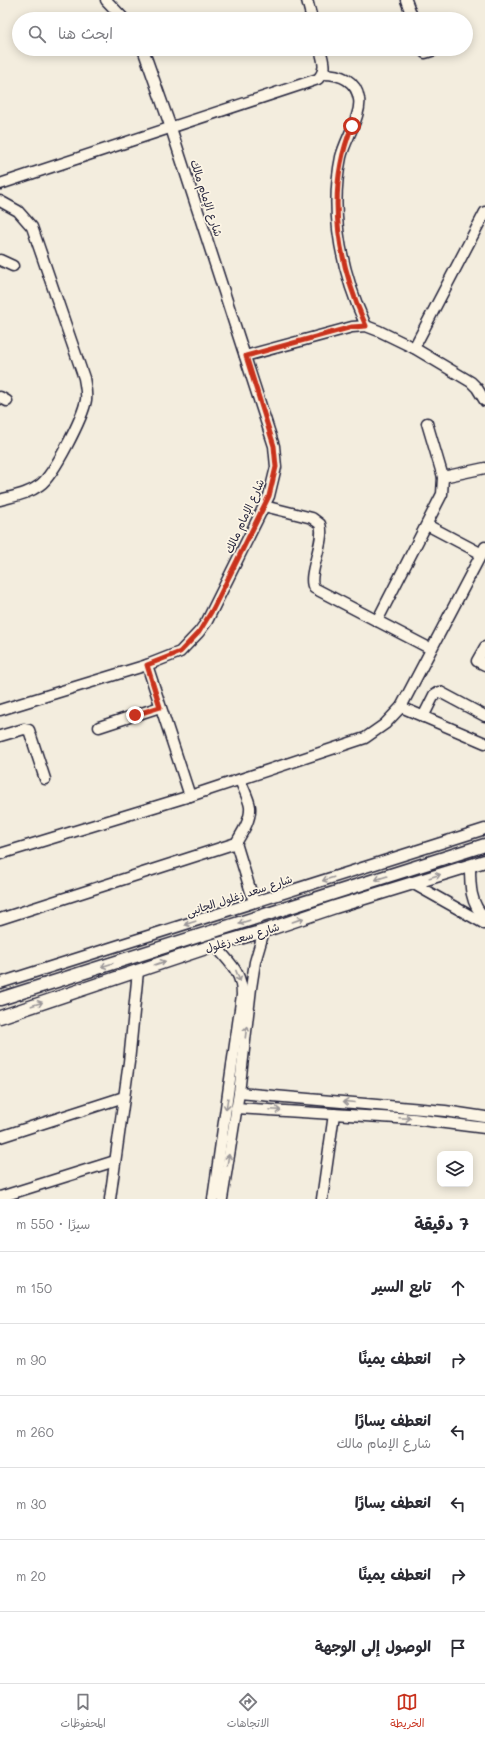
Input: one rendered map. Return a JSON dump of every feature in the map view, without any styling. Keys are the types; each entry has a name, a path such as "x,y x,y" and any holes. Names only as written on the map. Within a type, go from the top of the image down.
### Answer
{"main road":[{"name":"شارع سعد زغلول","path":"0,999 485,845"},
{"name":"شارع سعد زغلول","path":"0,1016 215,945 485,861"},
{"path":"331,894 335,907"}],"street":[{"path":"106,0 117,12"},
{"path":"307,0 310,12"},
{"path":"406,0 410,12"},
{"name":"شارع الإمام مالك","path":"0,710 147,665 180,652 199,632 213,609 264,506 274,477 276,456 274,446 171,128 145,56"},
{"path":"0,184 312,82 323,74 325,67 322,56"},
{"path":"323,74 335,74 346,79 355,88 359,99 359,111 341,155 338,173 337,209 341,253 347,278 366,326"},
{"path":"0,202 18,212 32,227 84,378 86,399 80,418 49,476 42,484 32,491 0,500"},
{"path":"414,348 485,212"},
{"path":"0,260 13,266"},
{"path":"246,356 352,327 366,326 414,348 471,382 477,388 485,401"},
{"path":"377,621 442,494 443,477 427,422"},
{"path":"443,477 485,468"},
{"path":"264,506 312,518 320,524 322,534 313,574 312,585 314,588 431,649"},
{"path":"0,854 190,796 365,738 385,724 401,707 484,551 427,525"},
{"path":"485,647 477,661 485,665"},
{"path":"147,665 190,796"},
{"path":"423,717 434,695 440,692 485,716"},
{"path":"99,727 160,707"},
{"path":"401,707 484,742"},
{"path":"0,736 24,729 28,730 45,779"},
{"path":"0,919 236,843 248,820 250,807 240,780"},
{"name":"شارع سعد زغلول الجانبى","path":"0,983 485,829"},
{"path":"236,843 254,902"},
{"path":"470,866 472,895 475,905 485,918"},
{"path":"412,883 485,924"},
{"path":"222,1199 236,1108 253,975 264,931"},
{"path":"213,1199 242,995 240,979 237,971 215,945"},
{"path":"110,1199 124,1097 138,971"},
{"path":"238,1093 445,1111 485,1117"},
{"path":"0,1137 124,1097"},
{"path":"236,1108 413,1118 485,1128"},
{"path":"322,1199 334,1114"},
{"path":"0,1197 115,1160"}],"route":[{"path":"135,715 160,707 147,665 180,652 207,621 269,496 276,467 276,456 246,356 352,327 366,326 347,278 341,253 338,228 338,173 341,155 352,126"}]}
